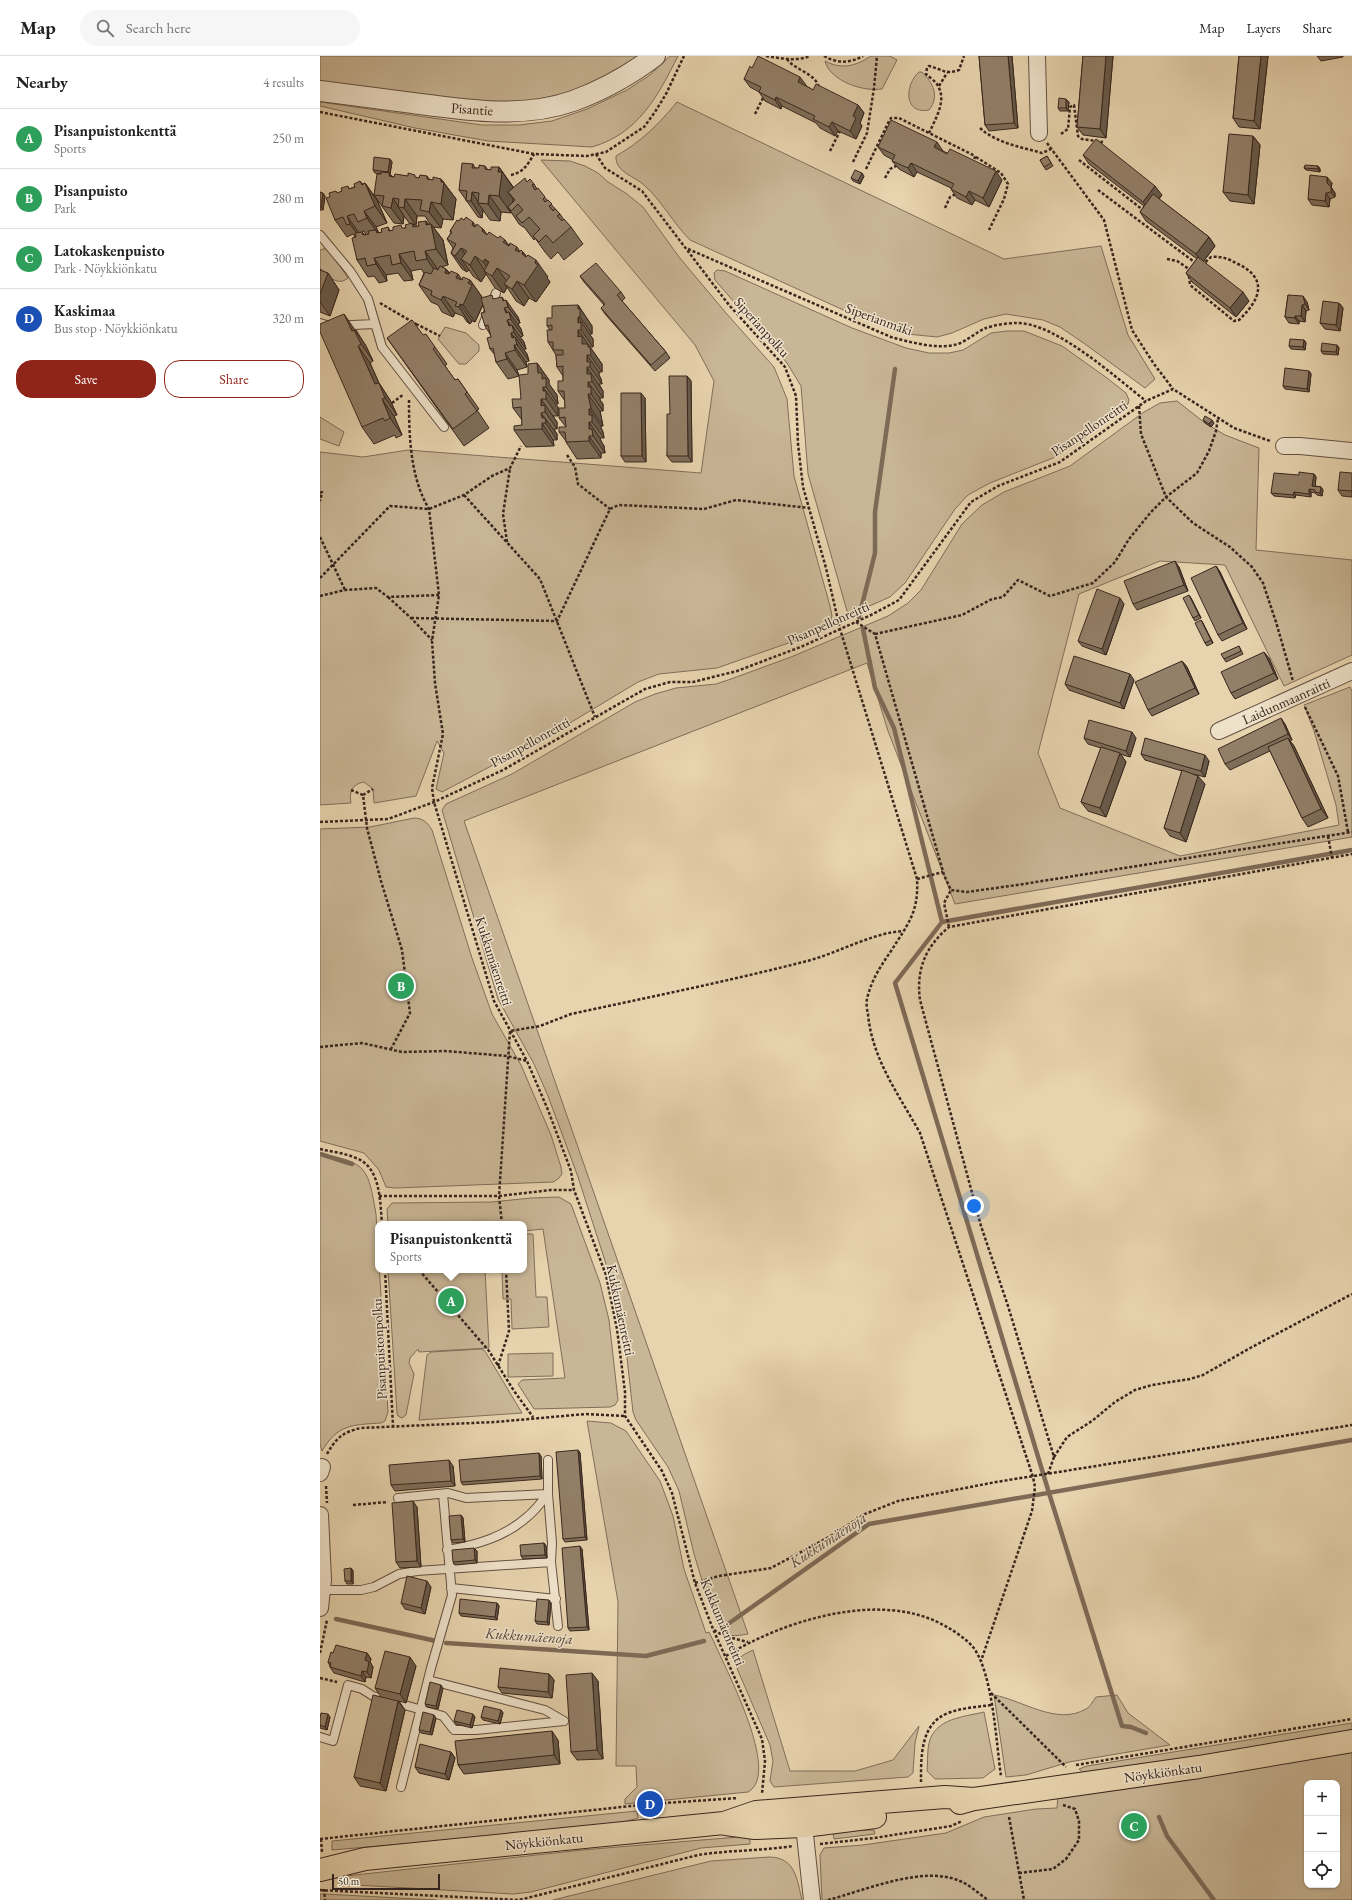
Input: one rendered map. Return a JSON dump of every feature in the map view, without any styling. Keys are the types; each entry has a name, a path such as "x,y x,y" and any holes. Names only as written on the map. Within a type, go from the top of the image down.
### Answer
{"main road":[{"name":"Nöykkiönkatu","path":"320,1854 332,1853 365,1859 724,1823 756,1812 804,1826 945,1807 974,1799 1199,1767 1352,1741"},
{"name":"Nöykkiönkatu","path":"322,1879 365,1859"}],"street":[{"name":"Pisantie","path":"320,91 454,109 524,111 572,101 620,80 655,56"},
{"path":"1037,56 1039,133"},
{"path":"1284,446 1352,451"},
{"name":"Laidunmaanraitti","path":"1219,731 1352,671"},
{"path":"320,1515 322,1590 320,1608"},
{"path":"804,1826 812,1900"}],"lane":[{"path":"320,235 350,271 368,299 382,347 411,389 444,427"},
{"path":"483,325 496,294"},
{"path":"320,323 330,326 375,324"},
{"path":"548,1460 548,1494 552,1543 551,1562 558,1626"},
{"path":"398,1498 443,1494 466,1498 548,1494"},
{"path":"401,1787 428,1680 452,1595 443,1494"},
{"path":"447,1550 473,1545 508,1532 528,1517 548,1494"},
{"path":"322,1590 361,1590 374,1588 398,1574 551,1562"},
{"path":"451,1588 556,1599"},
{"path":"320,1737 333,1741 348,1685 362,1689 373,1696 444,1716 454,1730 476,1730 564,1721 544,1710 428,1680"}],"path":[{"path":"766,56 787,59 800,59 810,56"},
{"path":"824,56 835,61 850,62 863,56"},
{"path":"853,162 867,133 877,56"},
{"path":"939,86 926,74 927,68 930,66 947,73 959,70 964,56"},
{"path":"787,59 790,64 817,82 819,86 817,93"},
{"path":"929,133 940,107 939,86 947,73"},
{"path":"755,114 765,95"},
{"path":"1062,134 1068,129 1070,107 1074,105 1078,136 1103,142"},
{"path":"866,169 891,118 899,118 918,127 975,156 1001,173 1008,184 1004,199 989,230"},
{"path":"916,132 918,127"},
{"path":"980,128 993,138 1042,153 1051,149"},
{"path":"830,151 840,132"},
{"path":"1039,133 1104,220 1132,330 1154,364 1173,389 1234,428 1284,446"},
{"path":"511,175 518,174 526,167 534,154"},
{"name":"Siperianpolku","path":"596,154 605,168 642,191 729,305 785,367 796,396 802,487 826,568 840,629 917,879 918,895 912,917 874,977 866,1001 869,1024 877,1055 891,1084 920,1133 1033,1477 1033,1505 981,1661"},
{"path":"972,165 975,156"},
{"path":"1079,160 1148,214"},
{"path":"885,178 890,169 901,164"},
{"path":"1098,190 1201,267 1206,261 1218,257 1227,258 1252,272 1259,284 1256,300 1245,315 1239,320 1234,321 1190,285 1189,269 1177,261 1167,259"},
{"path":"945,208 950,197 960,192"},
{"name":"Siperianmäki","path":"686,248 891,337 924,345 954,345 987,328 1010,324 1017,323 1038,327 1058,336 1099,364 1146,401"},
{"path":"1189,274 1193,273"},
{"path":"368,299 382,304 440,336"},
{"path":"413,330 416,324"},
{"path":"392,403 411,389"},
{"name":"Kukkumäenreitti","path":"411,389 410,443 422,496 429,509 439,595 432,641 435,683 443,734 432,788 434,802 494,1000 527,1061 548,1110 571,1171 574,1190 606,1275 617,1329 626,1392 625,1416 654,1458 672,1492 695,1583 713,1629 762,1739 765,1761 762,1797 769,1796"},
{"name":"Pisanpellonreitti","path":"320,822 388,819 434,802 503,770 645,689 670,682 693,682 737,671 803,646 856,622 899,600 971,502 998,486 1060,462 1146,401 1173,389"},
{"path":"951,890 967,892 1017,886 1350,832 1338,776 1293,682 1278,628 1263,583 1252,567 1230,547 1193,523 1166,497 1141,434 1139,406"},
{"path":"874,634 962,615 992,599 1003,596 1018,580 1050,596 1093,583 1115,562 1134,533 1151,512 1166,497 1197,473 1216,431 1218,418"},
{"path":"507,542 503,514 510,468 521,446"},
{"path":"568,455 575,467 578,484 610,509"},
{"path":"320,578 390,506 429,509 464,495 492,476 510,468"},
{"path":"320,493 322,492 320,501"},
{"path":"464,495 540,578 595,717"},
{"path":"557,621 610,509 619,505 704,509 736,500 809,508"},
{"path":"320,537 345,590"},
{"path":"320,596 345,590 376,588 411,618 432,641"},
{"path":"388,597 439,595"},
{"path":"411,618 557,621"},
{"path":"856,622 874,634 941,872 951,890"},
{"path":"363,795 373,789"},
{"path":"351,790 363,795"},
{"path":"363,795 366,820 381,881 402,950 410,1013 391,1050"},
{"path":"1328,836 1328,844 1332,858"},
{"path":"1054,1457 1008,1306 981,1226 920,1000 918,983 921,968 927,953 938,936 949,927 1352,854"},
{"path":"917,879 941,872"},
{"path":"949,927 944,903 951,890"},
{"path":"502,1221 499,1196 507,1056 510,1031 540,1026 571,1014 771,970 821,957 884,934 903,931"},
{"path":"320,1047 362,1043 402,1052 445,1051 507,1056 527,1061"},
{"path":"320,1148 357,1158 367,1165 374,1174 379,1196 382,1221"},
{"path":"379,1196 499,1196 551,1190 574,1190"},
{"name":"Pisanpuistonpolku","path":"385,1273 393,1426"},
{"path":"422,1273 489,1351 514,1392 534,1417"},
{"path":"498,1366 509,1331 506,1273"},
{"path":"1048,1474 1054,1457 1067,1437 1092,1421 1115,1402 1135,1390 1152,1385 1190,1379 1203,1375 1352,1294"},
{"path":"321,1470 333,1443 348,1431 393,1426 495,1422 534,1417 586,1414 625,1416"},
{"path":"695,1583 718,1576 772,1568 829,1537 865,1514 898,1501 996,1482 1352,1425"},
{"path":"353,1505 391,1502 398,1498"},
{"path":"726,1656 748,1642 808,1620 856,1610 886,1610 912,1613 938,1622 959,1634 973,1647 981,1661 990,1692 1001,1776"},
{"path":"713,1629 724,1636 748,1642"},
{"path":"320,1678 348,1685"},
{"path":"990,1692 1066,1767"},
{"path":"921,1785 922,1744 932,1725 948,1713 991,1705"},
{"path":"1059,1770 1066,1767 1129,1755 1352,1719"},
{"path":"320,1839 650,1804 746,1798"},
{"path":"1019,1873 1053,1868 1066,1859 1079,1840 1079,1821 1075,1809 1057,1804"},
{"path":"1009,1817 1024,1900"},
{"path":"322,1879 519,1900 698,1855 726,1851 765,1850 804,1826 874,1838 951,1826 965,1820"},
{"path":"828,1900 911,1877 931,1874 947,1877 961,1882 988,1900"},
{"path":"320,1890 322,1879"},
{"path":"322,1879 325,1900"}],"shaded area":[{"path":"320,56 641,56 623,68 575,91 525,102 483,103 320,82"},
{"path":"670,56 678,56 663,85 645,112 622,133 608,141 592,147 488,141 415,128 320,106 320,102 482,125 519,125 552,121 587,109 627,90 650,75"},
{"path":"871,56 890,56 897,60 882,89 866,89 848,84 833,74 825,61 831,64 849,66"},
{"path":"919,72 922,72 926,76 934,90 934,100 929,110 914,108 909,97 911,84 914,77"},
{"path":"677,102 1004,259 1101,246 1128,335 1155,379 1145,388 1060,327 1043,320 1006,314 984,319 952,333 937,337 907,334 850,313 690,240 650,191 622,170 616,156 634,145 649,132"},
{"path":"541,160 570,161 585,166 598,173 643,207 679,257 774,367 787,399 794,476 830,606 832,616 830,623 817,633 717,668 659,674 638,682 550,735 442,792 436,789 444,753 437,741 416,796 374,803 373,789 364,782 352,789 350,795 351,803 320,805 320,452 363,457 408,450 701,473 714,381 695,345"},
{"path":"327,248 348,278 337,281 320,268 320,250"},
{"path":"717,270 725,271 852,328 906,348 929,353 949,353 963,350 991,333 1024,331 1062,346 1126,393 1129,400 1128,404 1078,443 1053,458 990,483 968,495 955,509 905,583 890,597 851,614 847,611 808,474 801,386 787,363 715,280 714,273"},
{"path":"445,327 466,333 479,345 479,351 466,364 459,364 438,339"},
{"path":"1177,401 1205,423 1225,435 1259,448 1256,550 1352,560 1352,655 1284,686 1225,565 1160,561 1079,594 1038,753 1060,808 1180,856 1339,825 1336,805 1314,731 1304,705 1350,687 1352,691 1352,837 955,904 888,731 867,663 464,821 748,1634 736,1636 728,1635 719,1628 707,1597 694,1554 679,1491 668,1467 636,1420 633,1412 625,1340 619,1303 578,1177 548,1096 534,1064 498,999 442,810 446,804 512,774 635,702 676,688 716,684 731,679 791,657 888,616 908,603 921,590 962,524 982,505 1004,492 1070,466 1144,412 1160,403"},
{"path":"320,417 344,432 339,446 320,439"},
{"path":"414,818 425,821 432,830 472,958 492,1014 521,1065 551,1135 562,1174 553,1182 395,1188 386,1187 379,1170 364,1153 320,1141 320,829 370,827"},
{"path":"320,1154 348,1160 357,1165 363,1170 371,1187 376,1214 375,1273 380,1273 388,1412 385,1421 381,1423 362,1424 340,1431 328,1442 322,1451 320,1444"},
{"path":"559,1197 571,1204 600,1283 609,1320 618,1400 615,1405 610,1407 534,1409 518,1384 522,1380 565,1378 543,1229 527,1231 527,1221 388,1221 387,1209 392,1203 492,1202"},
{"path":"527,1234 533,1234 536,1297 547,1297 549,1327 512,1329 511,1299 503,1299 502,1273 527,1273"},
{"path":"388,1273 485,1273 489,1348 419,1352 418,1349 410,1358 409,1363 414,1374 406,1415 402,1418 398,1416"},
{"path":"481,1349 485,1351 522,1413 419,1420 427,1355 431,1352"},
{"path":"553,1353 553,1376 508,1377 508,1354"},
{"path":"587,1421 611,1423 626,1431 660,1481 673,1516 684,1569 706,1633 709,1632 739,1696 755,1743 759,1765 757,1781 748,1792 625,1804 625,1799 637,1787 636,1766 616,1766 618,1602"},
{"path":"753,1650 790,1771 855,1771 893,1760 919,1726 915,1743 913,1773 908,1777 774,1787 770,1781 773,1761 770,1745 736,1666 740,1658"},
{"path":"994,1695 1040,1710 1063,1715 1086,1709 1096,1697 1117,1695 1128,1713 1170,1745 1069,1762 1026,1775 1006,1777"},
{"path":"984,1712 995,1769 983,1778 935,1779 927,1771 928,1746 932,1735 937,1728 959,1717"},
{"path":"1352,1723 1352,1732 1086,1775 1079,1769 1087,1766"},
{"path":"1352,1751 1352,1900 822,1900 820,1855 824,1848 863,1845 946,1833 984,1817 1036,1809 1057,1808 1058,1796"},
{"path":"637,1811 638,1818 605,1827 332,1850 332,1841"},
{"path":"874,1830 875,1834 834,1839 833,1831"},
{"path":"750,1836 750,1844 701,1848 531,1892 513,1894 339,1884 337,1877 582,1850"},
{"path":"770,1857 779,1858 785,1861 794,1871 802,1900 553,1900 711,1861"},
{"path":"320,1894 324,1894 436,1900 320,1900"}],"building":[{"path":"758,56 800,77 798,82 813,90 816,84 858,105 853,116 856,118 850,131 832,122 829,127 813,119 815,116 776,97 775,100 759,92 761,87 744,79 750,66 752,68"},
{"path":"979,56 1008,56 1014,123 985,125"},
{"path":"1083,56 1106,56 1100,129 1077,127"},
{"path":"1239,56 1261,56 1254,121 1233,118"},
{"path":"1059,98 1066,99 1066,108 1058,108"},
{"path":"891,120 937,142 934,147 947,154 950,149 996,171 983,198 969,191 966,197 951,189 954,184 911,163 908,168 892,161 895,155 878,147"},
{"path":"1229,134 1253,136 1248,195 1223,192"},
{"path":"1096,139 1155,186 1143,202 1083,155"},
{"path":"1047,156 1051,163 1044,167 1040,160"},
{"path":"374,157 390,159 388,172 373,170"},
{"path":"462,163 473,164 472,168 479,168 479,165 485,166 485,169 491,170 491,167 499,167 498,172 502,172 499,196 489,195 488,204 478,203 479,193 472,192 471,201 466,201 467,191 459,190"},
{"path":"1305,165 1318,166 1318,169 1304,168"},
{"path":"855,170 862,173 858,181 851,178"},
{"path":"381,172 390,173 389,176 394,177 395,174 408,176 408,173 419,178 420,175 427,176 427,179 433,180 433,177 441,179 441,182 444,182 441,204 431,202 429,212 420,210 422,200 405,199 404,208 398,207 399,199 393,198 391,208 382,206 384,196 374,195 377,174 381,174"},
{"path":"1310,175 1327,177 1327,183 1331,187 1331,192 1326,193 1325,201 1308,199"},
{"path":"525,178 527,182 530,179 534,184 532,185 535,190 538,188 545,197 543,199 545,202 548,200 552,204 549,206 553,211 555,209 560,214 557,216 562,221 564,219 571,227 553,243 546,235 539,242 533,236 540,229 529,217 522,223 516,216 523,210 518,204 511,211 508,207 515,200 508,192"},
{"path":"360,181 362,185 365,183 375,206 364,211 367,218 358,222 354,214 347,216 350,224 347,225 343,217 335,220 326,198 330,197 329,193 336,191 337,193 342,191 341,188 348,186 349,189 355,187 354,184"},
{"path":"320,192 323,193 321,207 320,207"},
{"path":"1153,194 1209,237 1196,254 1140,212"},
{"path":"466,217 473,222 472,225 475,227 477,224 487,235 489,232 498,238 500,236 505,240 503,242 509,246 510,243 517,247 515,250 519,252 521,250 523,252 522,254 526,257 528,255 536,260 535,263 538,265 524,285 517,281 512,289 504,284 510,276 497,268 492,276 484,271 489,262 485,259 483,262 475,256 470,265 461,259 467,251 461,248 455,256 451,253 456,244 447,239 452,232 450,231 457,220 459,221 461,218 464,220"},
{"path":"426,221 426,225 431,224 436,249 425,251 427,259 416,261 414,251 399,254 401,263 392,265 390,255 374,258 376,264 367,266 365,258 357,260 352,238 356,237 355,233 362,232 363,235 369,234 368,231 376,230 377,233 382,232 381,229 388,227 389,231 393,230 393,227 401,225 402,228 406,228 405,225 412,223 413,227 419,226 418,222"},
{"path":"1198,257 1243,292 1230,308 1186,273"},
{"path":"596,263 621,292 617,295 666,352 651,365 601,308 605,304 580,276"},
{"path":"440,266 446,269 445,273 449,274 451,271 458,274 456,278 462,280 463,277 470,280 468,283 472,285 463,305 460,304 459,307 455,306 457,302 443,296 441,300 431,295 432,291 419,285 425,272 431,274 434,268 438,270"},
{"path":"320,270 328,273 320,294"},
{"path":"492,295 493,299 502,297 503,301 506,300 508,307 504,308 506,313 509,312 511,319 507,320 509,326 512,325 514,332 511,333 512,338 515,337 517,345 514,345 515,350 505,353 507,359 496,362 493,348 490,349 487,338 491,337 488,325 485,326 481,313 485,312 481,298"},
{"path":"1288,295 1303,296 1305,304 1302,305 1301,316 1295,316 1295,318 1285,317"},
{"path":"1323,301 1339,303 1336,325 1320,323"},
{"path":"578,305 578,309 580,309 580,317 578,317 578,323 581,322 581,330 578,330 578,337 582,336 582,344 588,344 591,355 587,355 587,362 590,362 590,367 587,367 587,374 591,374 592,382 588,382 588,387 591,387 591,394 588,394 591,409 589,409 589,415 592,415 592,422 589,422 589,429 592,429 593,436 589,436 589,441 566,442 565,432 559,432 559,427 566,427 565,417 559,418 559,408 565,408 564,391 558,391 558,381 563,381 563,366 557,367 556,355 563,355 563,350 553,350 553,342 548,342 547,330 552,330 552,325 547,326 547,318 552,318 552,306"},
{"path":"344,314 352,331 354,330 361,344 358,346 375,384 379,383 385,398 382,399 390,418 385,421 383,418 362,427 320,332 320,324"},
{"path":"412,320 423,335 426,334 435,347 433,349 455,380 458,379 467,392 465,394 477,411 453,429 387,338"},
{"path":"1290,339 1304,340 1303,347 1289,346"},
{"path":"1322,343 1337,345 1336,352 1321,351"},
{"path":"537,363 538,373 542,373 542,379 546,378 546,387 543,387 543,391 546,391 546,399 541,399 541,406 545,405 545,412 541,413 542,418 545,418 546,423 542,423 542,429 514,430 514,426 522,425 521,407 513,408 512,399 521,399 519,375 528,374 528,364"},
{"path":"1285,368 1309,371 1307,389 1283,386"},
{"path":"669,376 687,376 688,456 667,456 667,414 670,414"},
{"path":"621,393 641,393 642,456 621,456"},
{"path":"1205,416 1212,420 1209,424 1203,420"},
{"path":"1299,472 1314,474 1312,486 1321,487 1320,493 1309,489 1309,494 1294,492 1293,495 1271,493 1274,473 1299,475"},
{"path":"1340,472 1352,473 1352,491 1338,490"},
{"path":"1175,561 1184,585 1133,604 1124,581"},
{"path":"1216,566 1243,623 1218,635 1191,578"},
{"path":"1097,589 1120,598 1102,649 1078,641"},
{"path":"1189,595 1199,615 1193,618 1183,598"},
{"path":"1201,620 1211,640 1205,643 1195,623"},
{"path":"1239,646 1241,651 1224,659 1221,654"},
{"path":"1264,652 1274,673 1231,693 1221,672"},
{"path":"1074,656 1130,674 1120,703 1065,684"},
{"path":"1182,661 1195,688 1148,710 1135,682"},
{"path":"1281,718 1288,734 1225,764 1218,749"},
{"path":"1089,720 1132,732 1126,751 1084,738"},
{"path":"1145,738 1205,755 1201,771 1141,754"},
{"path":"1288,738 1321,809 1302,818 1268,747"},
{"path":"1101,747 1120,753 1100,808 1081,802"},
{"path":"1182,770 1198,776 1180,833 1164,828"},
{"path":"578,1450 585,1537 563,1539 556,1452"},
{"path":"539,1453 540,1476 461,1482 459,1460"},
{"path":"449,1460 451,1481 391,1485 389,1465"},
{"path":"413,1501 417,1561 396,1562 392,1503"},
{"path":"461,1515 463,1539 451,1540 449,1516"},
{"path":"544,1543 545,1555 521,1556 520,1545"},
{"path":"580,1546 587,1627 568,1628 562,1548"},
{"path":"474,1548 475,1560 453,1562 452,1550"},
{"path":"351,1568 351,1581 345,1581 344,1569"},
{"path":"407,1576 427,1581 421,1608 401,1603"},
{"path":"460,1599 497,1603 495,1617 459,1613"},
{"path":"537,1599 549,1600 547,1622 535,1621"},
{"path":"336,1645 367,1653 365,1660 369,1662 367,1672 362,1671 361,1676 330,1667 331,1663 328,1662 331,1652 333,1653"},
{"path":"385,1651 410,1657 400,1694 375,1688"},
{"path":"500,1668 549,1674 548,1692 498,1687"},
{"path":"592,1673 597,1750 571,1752 566,1675"},
{"path":"430,1682 441,1685 436,1706 425,1704"},
{"path":"373,1695 398,1701 380,1783 354,1777"},
{"path":"484,1706 501,1710 498,1721 481,1717"},
{"path":"457,1710 473,1714 470,1725 454,1721"},
{"path":"423,1712 434,1715 430,1732 419,1730"},
{"path":"321,1713 328,1714 325,1727 320,1725"},
{"path":"552,1731 554,1755 458,1765 455,1741"},
{"path":"420,1744 451,1752 445,1774 415,1767"}],"waterway":[{"path":"859,617 875,553 875,512 895,369"},
{"path":"863,629 875,688 894,728 942,922"},
{"path":"1146,1733 1131,1727 1122,1726 1049,1493 895,983 942,922 1352,850"},
{"path":"320,1154 352,1164"},
{"name":"Kukkumäenoja","path":"728,1624 869,1524 1352,1440"},
{"name":"Kukkumäenoja","path":"336,1619 436,1641"},
{"name":"Kukkumäenoja","path":"446,1643 646,1656 704,1641"},
{"path":"1159,1817 1167,1836 1214,1900"}],"place":[{"name":"Pisanpuisto","path":"401,986"},
{"name":"Pisanpuistonkenttä","path":"451,1301"},
{"name":"Kaskimaa","path":"650,1804"},
{"name":"Latokaskenpuisto","path":"1134,1826"}]}
